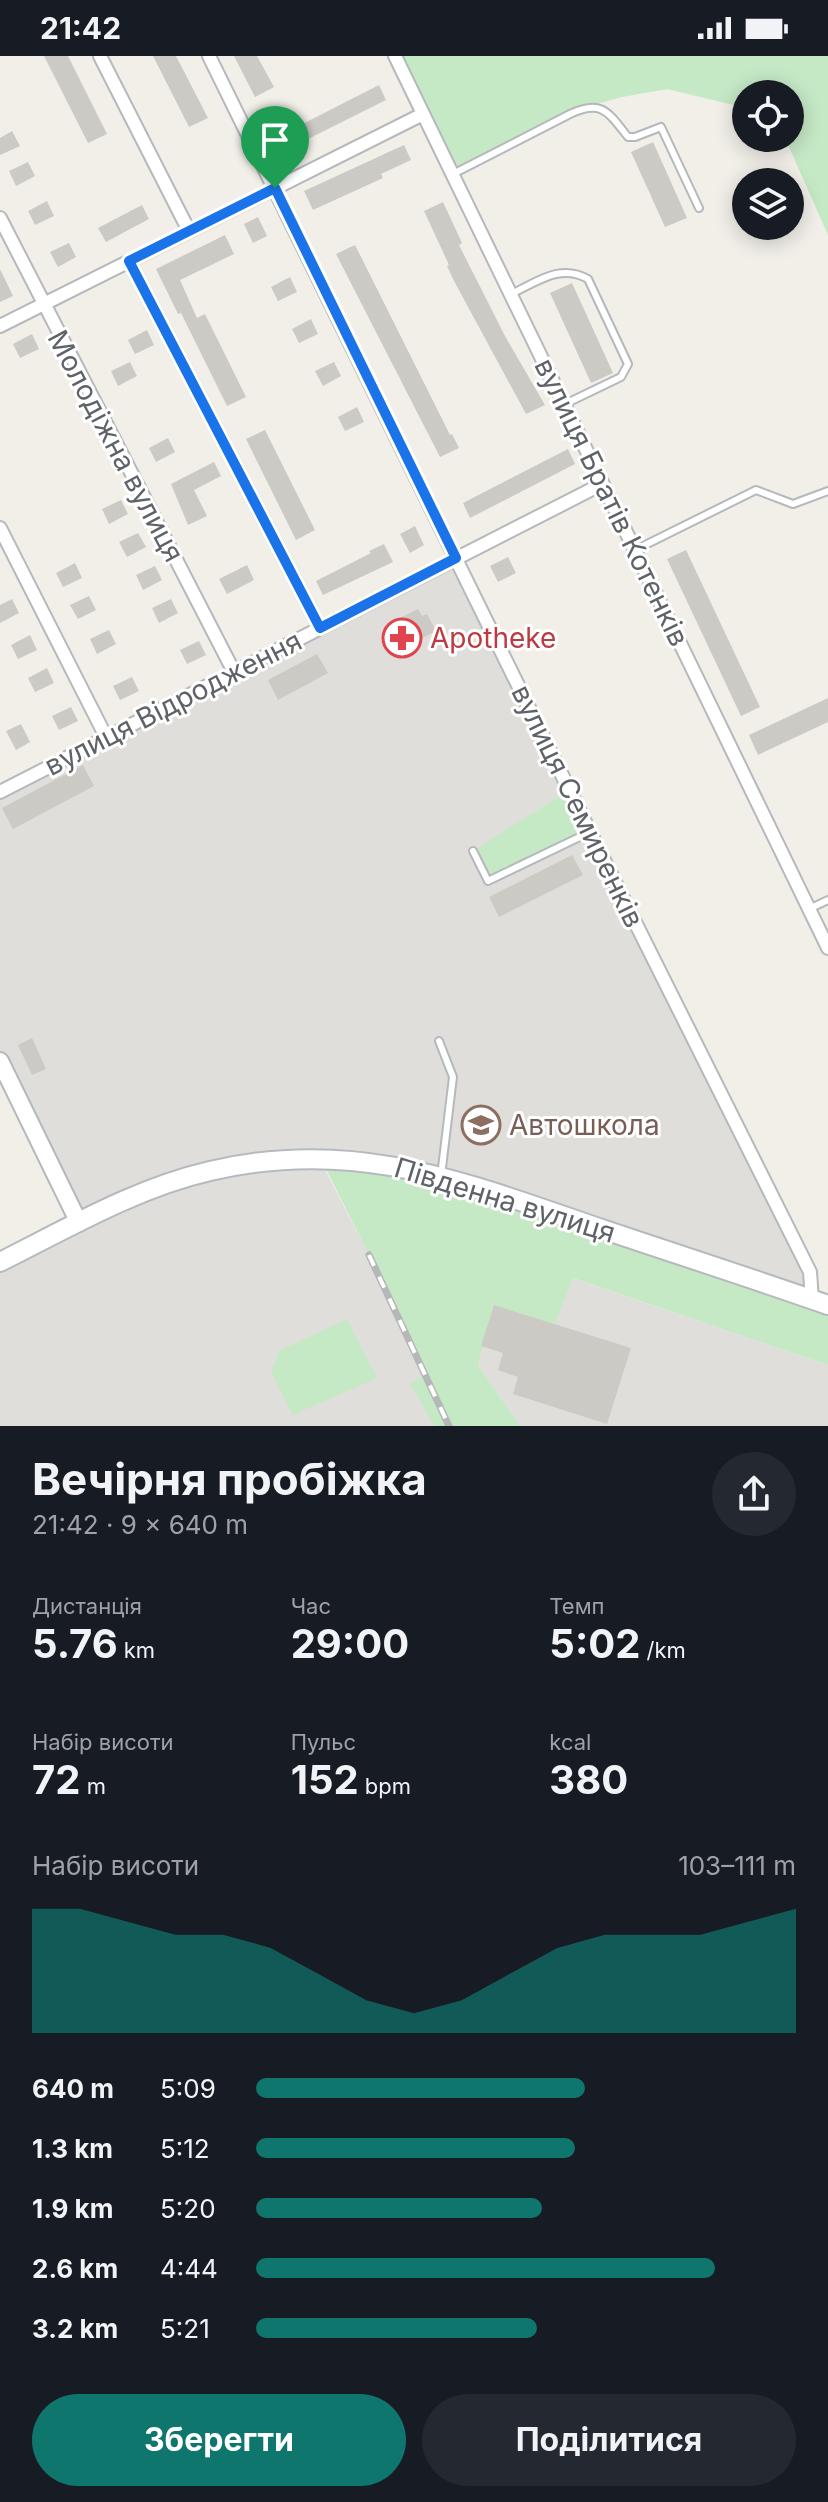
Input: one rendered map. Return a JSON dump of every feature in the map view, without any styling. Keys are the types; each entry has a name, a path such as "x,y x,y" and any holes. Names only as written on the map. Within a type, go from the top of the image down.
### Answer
{"main road":[{"name":"Південна вулиця","path":"0,1262 136,1195 171,1182 249,1164 339,1159 388,1164 441,1176 820,1302"}],"street":[{"path":"100,56 189,231"},
{"name":"вулиця Семиренків","path":"209,56 810,1272 820,1302"},
{"name":"вулиця Братів Котенків","path":"395,56 828,948"},
{"path":"0,326 423,114"},
{"name":"Молодіжна вулиця","path":"0,218 234,672"},
{"path":"129,261 320,628"},
{"name":"вулиця Відродження","path":"0,792 602,484"},
{"path":"0,528 106,737"},
{"path":"0,1061 79,1223"}],"lane":[{"path":"453,174 570,114 596,106 607,112 628,137 661,127 699,208"},
{"path":"511,294 558,272 574,271 588,279 628,364 621,377 565,404"},
{"path":"635,550 756,490 793,504 828,491"},
{"path":"473,851 488,881 590,832"},
{"path":"809,909 828,900"},
{"path":"439,1041 453,1077 441,1176"}],"shaded area":[{"path":"456,558 569,790 474,851 590,832 810,1272 812,1300 320,1160 369,1255 424,1375 411,1384 434,1426 0,1426 0,1262 79,1223 0,1061 0,792"},
{"name":"Автошкола","path":"466,1108 500,1112 502,1145 458,1138"},
{"path":"572,1278 828,1365 828,1426 520,1426 478,1365 494,1305"}],"green space":[{"path":"395,56 828,56 828,235 804,181 804,168 798,168 791,152 804,152 804,80 732,80 732,105 667,89 622,97 586,107 453,174"},
{"path":"569,790 590,832 488,881 473,851"},
{"path":"321,1159 388,1164 828,1305 828,1365 573,1278 555,1324 494,1305 478,1365 520,1426 434,1426 410,1384 424,1375"},
{"path":"347,1319 377,1378 293,1415 271,1372 279,1351"}],"building":[{"path":"44,56 68,56 107,134 88,143"},
{"path":"153,56 176,56 208,118 189,127"},
{"path":"234,56 257,56 274,87 255,97"},
{"path":"379,85 386,100 286,150 279,136"},
{"path":"12,131 20,146 0,155 0,138"},
{"path":"653,142 687,218 665,227 631,152"},
{"path":"404,145 411,160 381,174 383,178 313,210 304,191"},
{"path":"28,162 35,176 16,186 9,171"},
{"path":"47,201 54,216 35,225 28,211"},
{"path":"443,202 462,243 459,245 505,336 545,405 526,414 454,281 424,211"},
{"path":"142,205 149,219 106,242 98,228"},
{"path":"258,217 267,236 253,243 244,224"},
{"path":"225,235 234,254 180,280 197,318 205,314 246,397 227,406 156,269"},
{"path":"69,243 76,257 58,267 50,252"},
{"path":"355,245 459,448 440,457 336,254"},
{"path":"0,269 13,296 0,302"},
{"path":"290,277 297,292 278,301 271,287"},
{"path":"572,283 613,373 591,383 550,293"},
{"path":"311,319 318,334 299,343 292,329"},
{"path":"147,330 154,345 135,354 128,340"},
{"path":"32,334 39,349 20,358 13,344"},
{"path":"130,362 137,376 118,386 111,371"},
{"path":"334,362 341,376 323,386 315,371"},
{"path":"357,407 364,422 345,431 338,417"},
{"path":"265,430 315,530 296,540 246,439"},
{"path":"168,438 175,452 156,462 149,448"},
{"path":"568,449 575,464 470,518 463,503"},
{"path":"214,462 221,476 194,490 207,516 188,525 171,484"},
{"path":"121,500 128,514 109,524 102,509"},
{"path":"415,526 424,545 410,553 400,534"},
{"path":"138,533 146,547 127,557 119,542"},
{"path":"384,544 393,562 323,595 316,581"},
{"path":"686,550 760,707 741,716 667,559"},
{"path":"508,557 516,573 498,582 490,566"},
{"path":"75,563 82,578 63,587 56,573"},
{"path":"247,565 254,580 227,594 219,579"},
{"path":"155,566 162,580 143,590 136,575"},
{"path":"89,596 96,610 78,619 70,605"},
{"path":"12,599 19,613 0,623 0,605"},
{"path":"171,599 178,613 159,623 152,608"},
{"path":"418,609 422,616 427,614 436,631 401,649 392,632 402,626 398,619"},
{"path":"109,630 116,644 97,654 90,639"},
{"path":"30,635 37,650 18,659 11,645"},
{"path":"199,641 206,655 187,664 180,650"},
{"path":"317,654 328,673 278,700 268,680"},
{"path":"47,668 54,683 35,692 28,678"},
{"path":"132,677 139,691 120,700 113,686"},
{"path":"828,698 828,722 758,755 749,735"},
{"path":"71,707 78,721 59,730 52,716"},
{"path":"21,724 30,742 16,750 6,731"},
{"path":"83,765 94,786 13,829 2,808"},
{"path":"572,855 583,875 499,917 489,897"},
{"path":"32,1038 46,1069 32,1075 18,1045"},
{"path":"494,1305 631,1348 607,1424 513,1394 518,1377 498,1370 503,1353 481,1346"}],"railway":[{"path":"369,1255 449,1426"}],"place":[{"name":"Apotheke","path":"402,638"},
{"name":"Автошкола","path":"481,1125"}],"route":[{"path":"275,188 456,558 320,628 129,261 275,188"}]}
